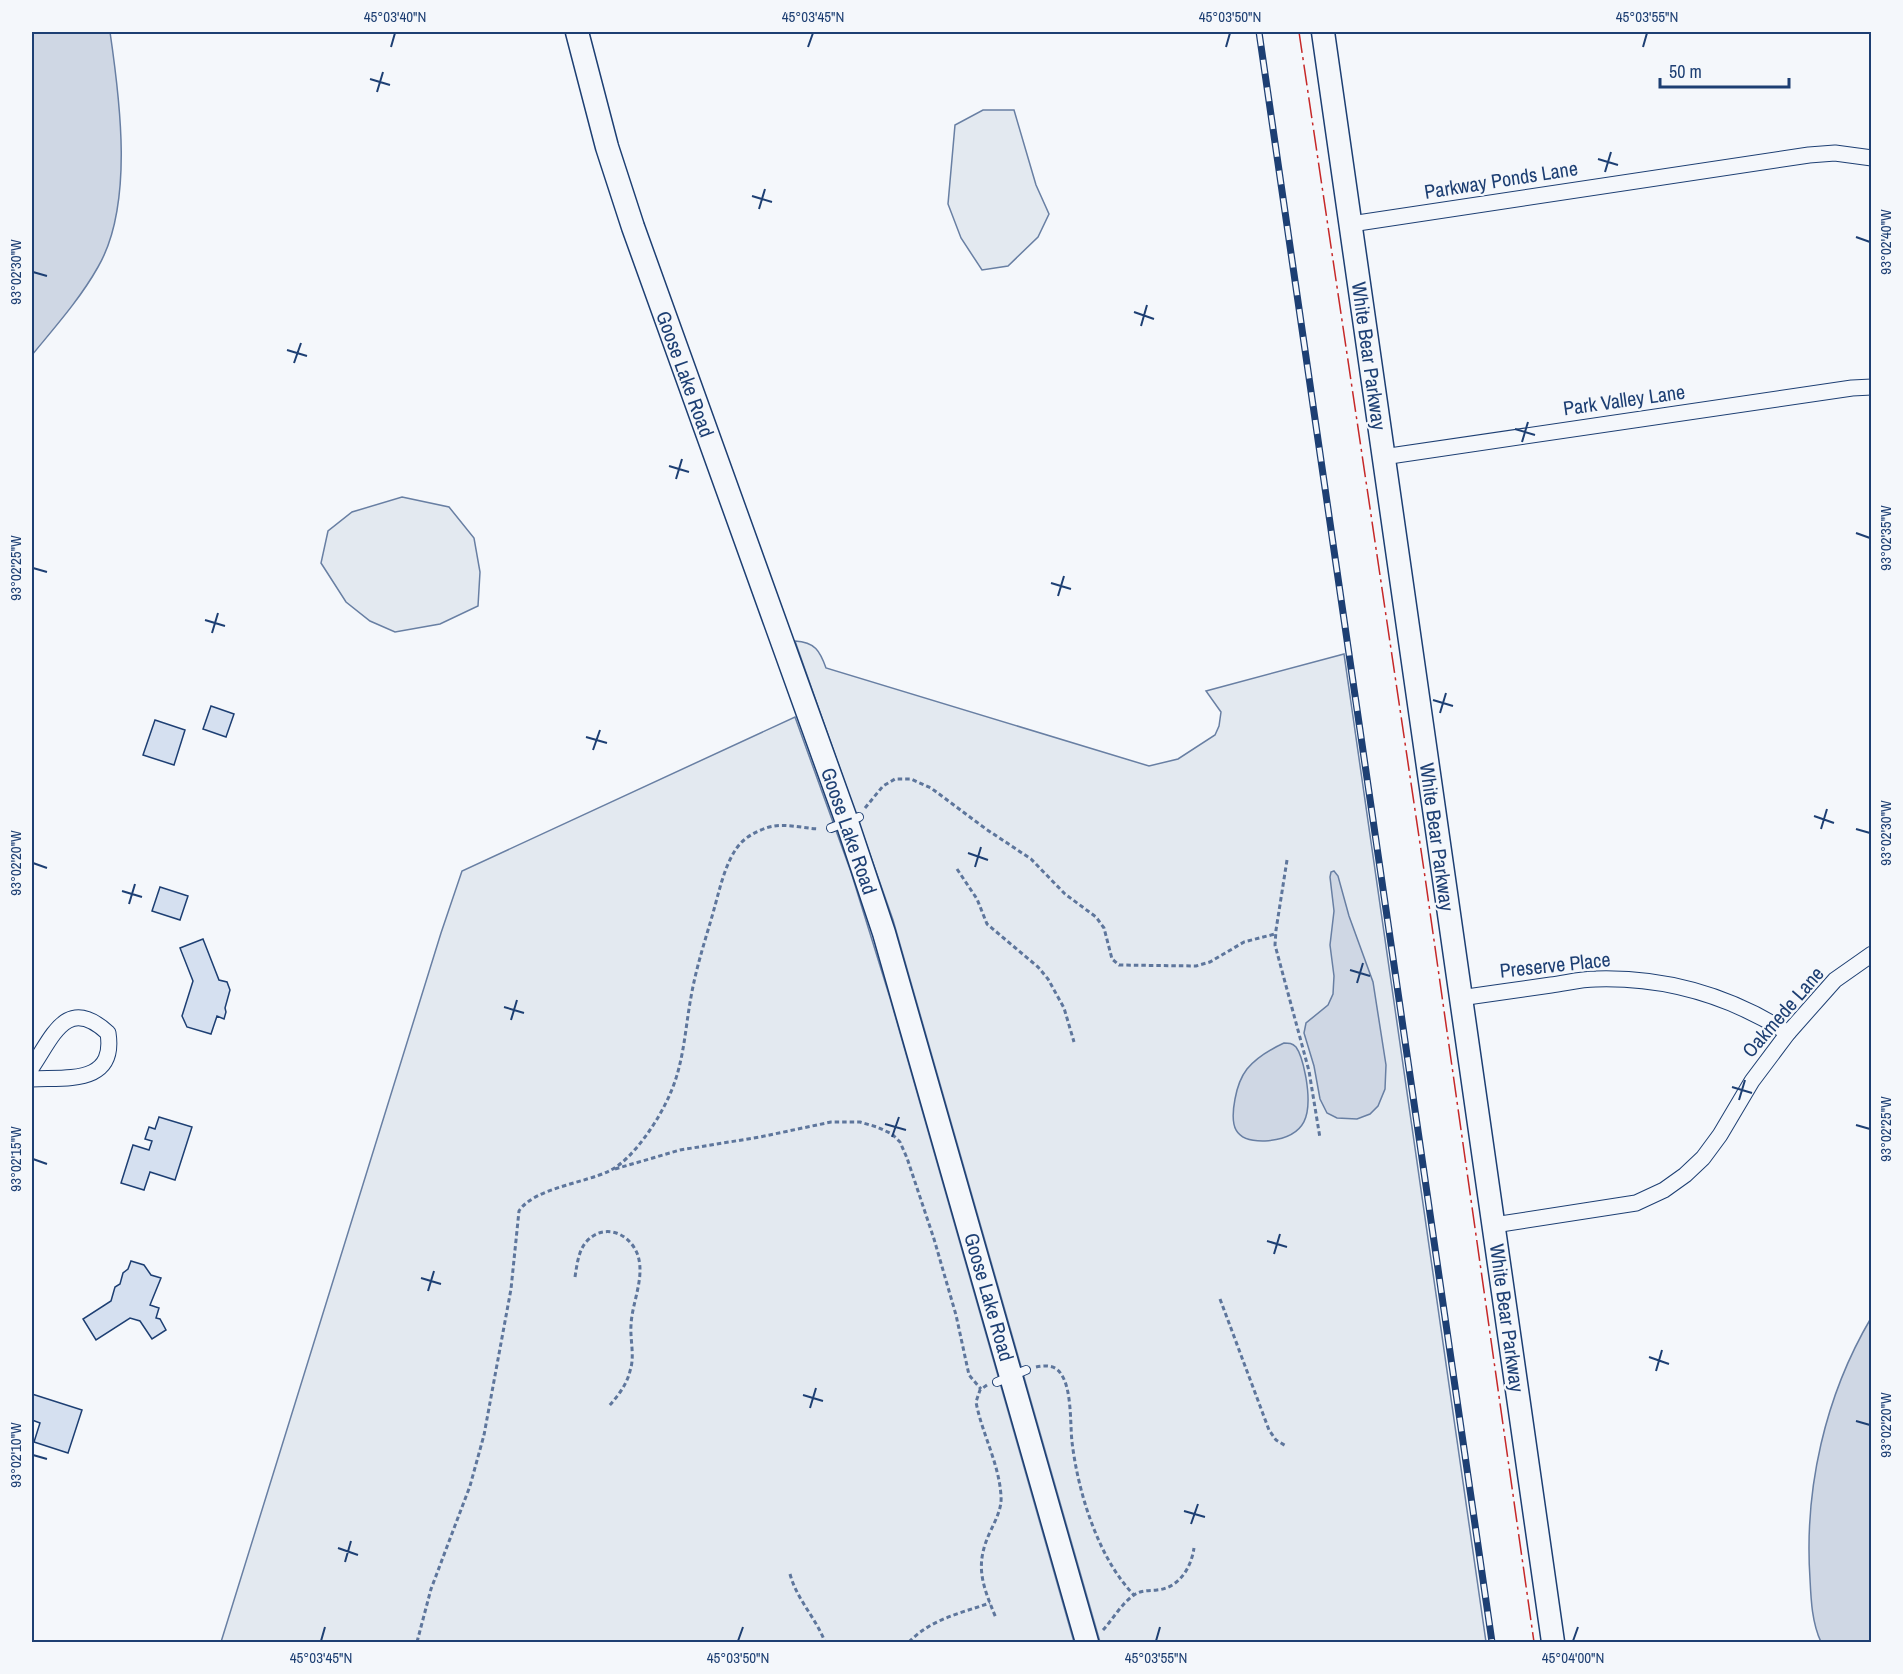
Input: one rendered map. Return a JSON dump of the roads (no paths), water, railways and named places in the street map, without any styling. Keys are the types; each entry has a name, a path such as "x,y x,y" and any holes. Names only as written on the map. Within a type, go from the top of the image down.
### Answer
{"street":[{"name":"Goose Lake Road","path":"577,32 607,147 633,228 846,822 901,989 1012,1376 1094,1638"},
{"name":"White Bear Parkway","path":"1323,32 1553,1642"},
{"name":"Parkway Ponds Lane","path":"1351,224 1809,155 1835,153 1872,158"},
{"name":"Park Valley Lane","path":"1383,457 1852,388 1872,387"},
{"name":"Oakmede Lane","path":"1494,1225 1636,1203 1664,1190 1685,1175 1703,1158 1720,1135 1752,1081 1788,1033 1835,980 1872,954"},
{"name":"Preserve Place","path":"1460,998 1594,979 1632,979 1666,983 1703,992 1741,1007 1788,1033"},
{"path":"32,1067 63,1021 76,1017 89,1019 108,1032 110,1045 108,1056 100,1068 88,1076 32,1079"}],"railway":[{"path":"1259,32 1492,1642"}]}
